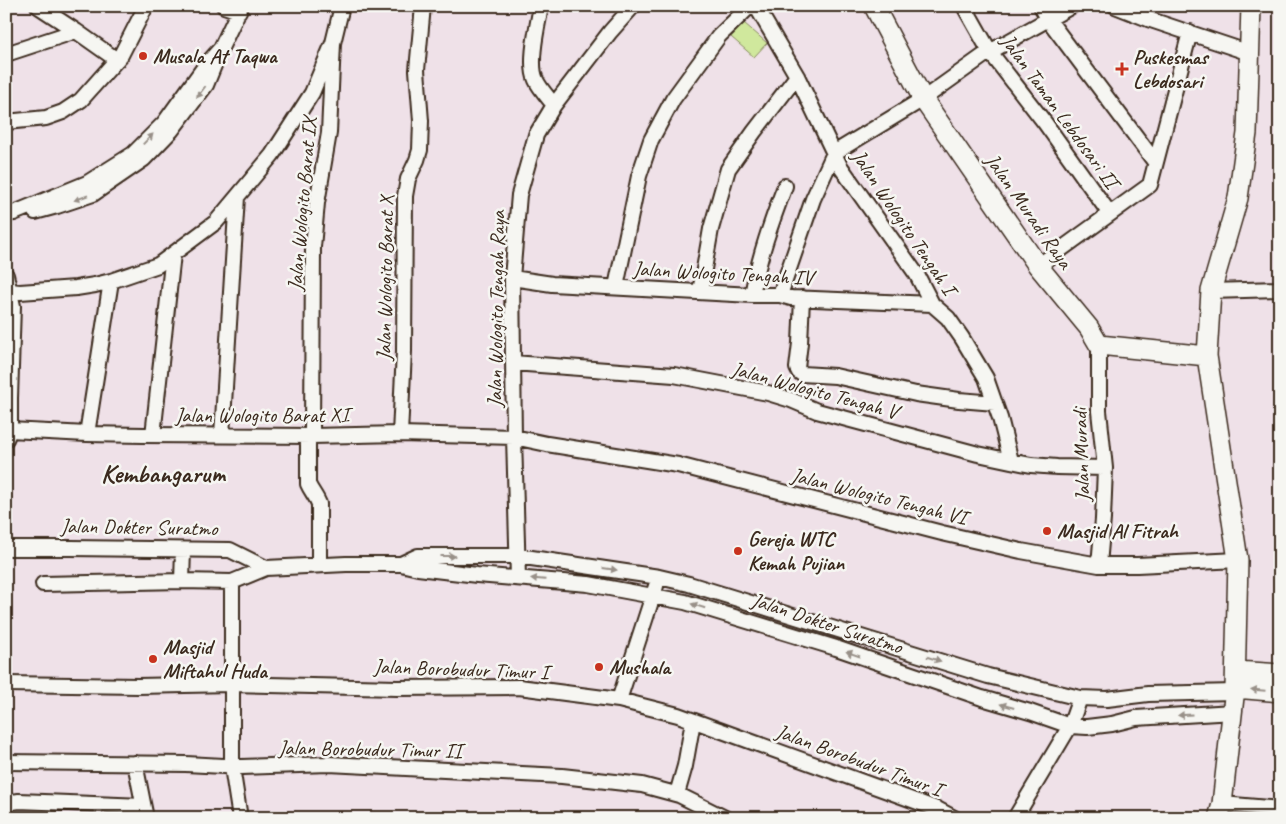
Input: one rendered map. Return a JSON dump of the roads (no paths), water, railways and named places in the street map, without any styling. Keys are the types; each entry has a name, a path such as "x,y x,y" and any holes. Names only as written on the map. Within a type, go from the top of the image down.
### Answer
{"street":[{"path":"38,6 117,60"},
{"path":"6,122 46,118 63,112 81,100 121,55 146,6"},
{"path":"10,213 32,212 58,206 93,194 144,160 171,131 206,85 240,9 224,6"},
{"name":"Jalan Wologito Barat IX","path":"319,565 319,504 308,484 314,247 317,203 329,133 333,43 342,6"},
{"name":"Jalan Wologito Barat X","path":"400,434 404,351 404,196 408,179 420,150 421,121 416,70 423,6"},
{"path":"541,6 533,66 536,80 554,106"},
{"name":"Jalan Wologito Tengah Raya","path":"518,578 512,278 519,195 536,135 554,106 610,32 633,6"},
{"path":"616,288 639,176 651,140 673,100 719,36 750,6"},
{"name":"Jalan Wologito Tengah I","path":"756,6 797,76 840,166 917,275 932,304 948,318 962,338 986,378 1000,418 1011,461"},
{"name":"Jalan Muradi Raya","path":"874,6 923,98 1038,266 1090,328 1099,344"},
{"name":"Jalan Taman Lebdosari II","path":"964,6 990,52 1045,123 1110,214"},
{"path":"1041,6 1048,19 1155,162"},
{"path":"780,295 813,199 834,154 923,98 990,52 1072,6"},
{"path":"1115,6 1148,13 1190,32 1250,53"},
{"path":"1251,6 1247,133 1238,198 1211,291 1207,356 1238,560 1236,684 1220,811 1280,809"},
{"path":"6,54 76,31"},
{"path":"1038,266 1150,184 1190,32"},
{"path":"10,291 76,288 111,281 158,265 216,222 272,155 312,92 333,43"},
{"path":"700,292 711,229 728,169 797,76"},
{"path":"752,295 757,267 785,186"},
{"path":"222,435 237,197"},
{"path":"153,435 173,254"},
{"path":"6,275 10,291 8,435"},
{"name":"Jalan Wologito Tengah IV","path":"512,278 552,284 616,288 932,304"},
{"path":"87,434 111,281"},
{"path":"1211,291 1280,289"},
{"path":"802,298 797,368 802,374 835,376 916,394 958,400 995,402"},
{"path":"1099,344 1207,356"},
{"name":"Jalan Muradi","path":"1099,344 1098,411 1105,468 1099,565"},
{"name":"Jalan Wologito Tengah V","path":"513,363 674,375 768,393 817,411 978,454 1031,465 1105,468"},
{"name":"Jalan Wologito Barat XI","path":"8,435 310,436 400,434 514,437"},
{"name":"Jalan Wologito Tengah VI","path":"514,437 678,465 942,533 1021,551 1099,565 1137,566 1238,560"},
{"name":"Jalan Dokter Suratmo","path":"6,548 230,550 266,568"},
{"path":"182,581 183,550"},
{"name":"Jalan Dokter Suratmo","path":"402,564 418,556 518,556 659,577 689,584 988,676 1080,698 1107,699 1236,684 1280,674"},
{"name":"Jalan Dokter Suratmo","path":"43,584 182,581 232,582 266,568 402,564 418,568 477,575 588,584 685,602 836,648 1070,726 1087,727 1112,724 1136,718 1233,712"},
{"path":"618,700 659,577"},
{"path":"232,582 232,767 240,818"},
{"path":"880,663 885,644"},
{"name":"Jalan Borobudur Timur I","path":"6,684 138,686 231,684 397,688 519,687 618,700 678,715 937,809 954,818"},
{"name":"Jalan Dokter Suratmo","path":"1236,684 1280,692"},
{"path":"1030,712 1044,690"},
{"path":"1135,696 1136,718"},
{"path":"1015,818 1070,726 1080,698"},
{"path":"677,794 694,721"},
{"name":"Jalan Borobudur Timur II","path":"6,762 186,764 232,767 329,764 562,776 642,785 677,794 725,818"},
{"path":"6,803 19,801 144,812 135,763"}],"waterway":[{"path":"1101,6 1112,10"}],"place":[{"name":"Musala At Taqwa","path":"143,56"},
{"name":"Puskesmas Lebdosari","path":"1122,69"},
{"name":"Masjid Al Fitrah","path":"1047,531"},
{"name":"Gereja WTC Kemah Pujian","path":"738,551"},
{"name":"Masjid Miftahul Huda","path":"153,659"},
{"name":"Mushala","path":"599,667"}],"district":[{"name":"Kembangarum","path":"163,473"}]}
